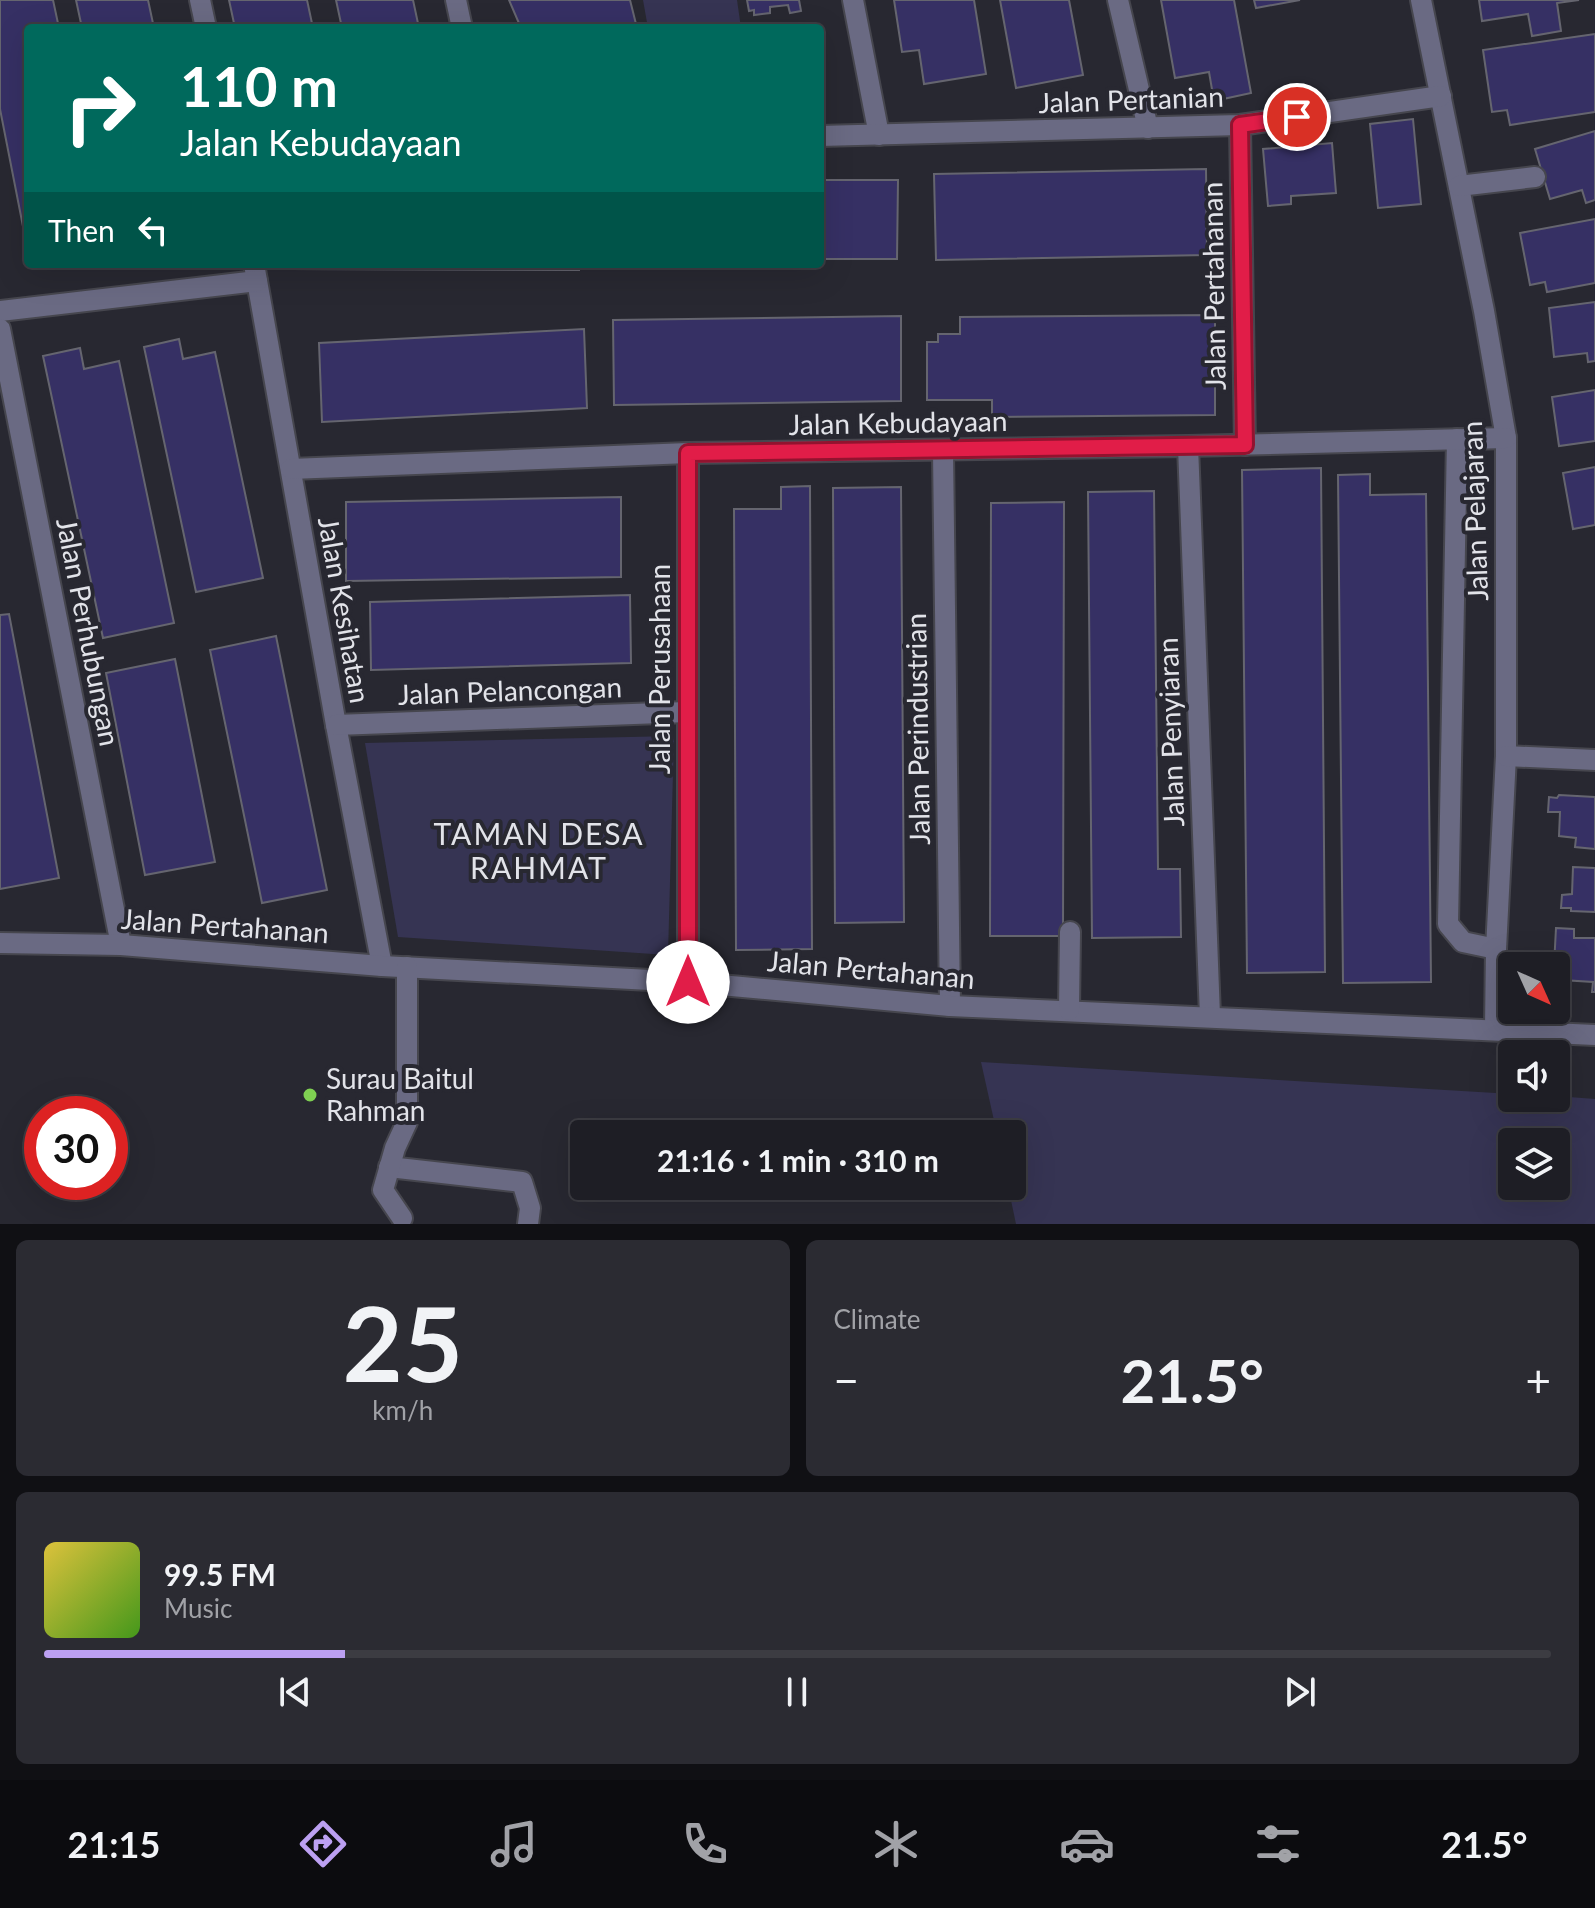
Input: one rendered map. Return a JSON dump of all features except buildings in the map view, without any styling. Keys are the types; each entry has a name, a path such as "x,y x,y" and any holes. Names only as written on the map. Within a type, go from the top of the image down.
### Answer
{"street":[{"path":"200,0 205,24"},
{"path":"456,0 461,24"},
{"path":"853,0 879,135"},
{"path":"1118,0 1148,128"},
{"name":"Jalan Pelajaran","path":"1421,0 1506,438 1506,756 1495,1029"},
{"name":"Jalan Pertanian","path":"824,136 1240,125 1441,96"},
{"name":"Jalan Pertahanan","path":"1240,125 1245,445"},
{"path":"1459,186 1535,177"},
{"path":"0,311 255,273"},
{"name":"Jalan Kesihatan","path":"255,273 382,966"},
{"name":"Jalan Perhubungan","path":"0,329 121,945"},
{"name":"Jalan Kebudayaan","path":"291,469 688,453 943,451 1506,438"},
{"path":"1457,439 1448,924 1463,942 1496,949"},
{"name":"Jalan Penyiaran","path":"1188,446 1210,1016"},
{"name":"Jalan Perindustrian","path":"943,451 950,1006"},
{"name":"Jalan Perusahaan","path":"688,453 688,982"},
{"name":"Jalan Pelancongan","path":"336,725 687,712"},
{"path":"1506,756 1595,760"},
{"path":"1069,1010 1070,932"},
{"name":"Jalan Pertahanan","path":"0,943 121,945 382,966 688,982 950,1006 1595,1035"},
{"path":"402,1218 383,1190 407,1122 407,967"},
{"path":"389,1167 522,1182 530,1208 528,1224"}],"shaded area":[{"path":"643,0 737,0 740,24 647,24"},
{"path":"674,736 668,955 398,937 365,743"},
{"path":"981,1062 1498,1093 1498,1112 1570,1112 1570,1097 1595,1099 1595,1224 1016,1224 1011,1200 1026,1200 1026,1120 994,1120"}],"place":[{"name":"Surau Baitul Rahman","path":"310,1095"}],"district":[{"name":"TAMAN DESA RAHMAT","path":"539,852"}],"route":[{"path":"688,982 688,453 1245,445 1240,125 1297,117"}]}
